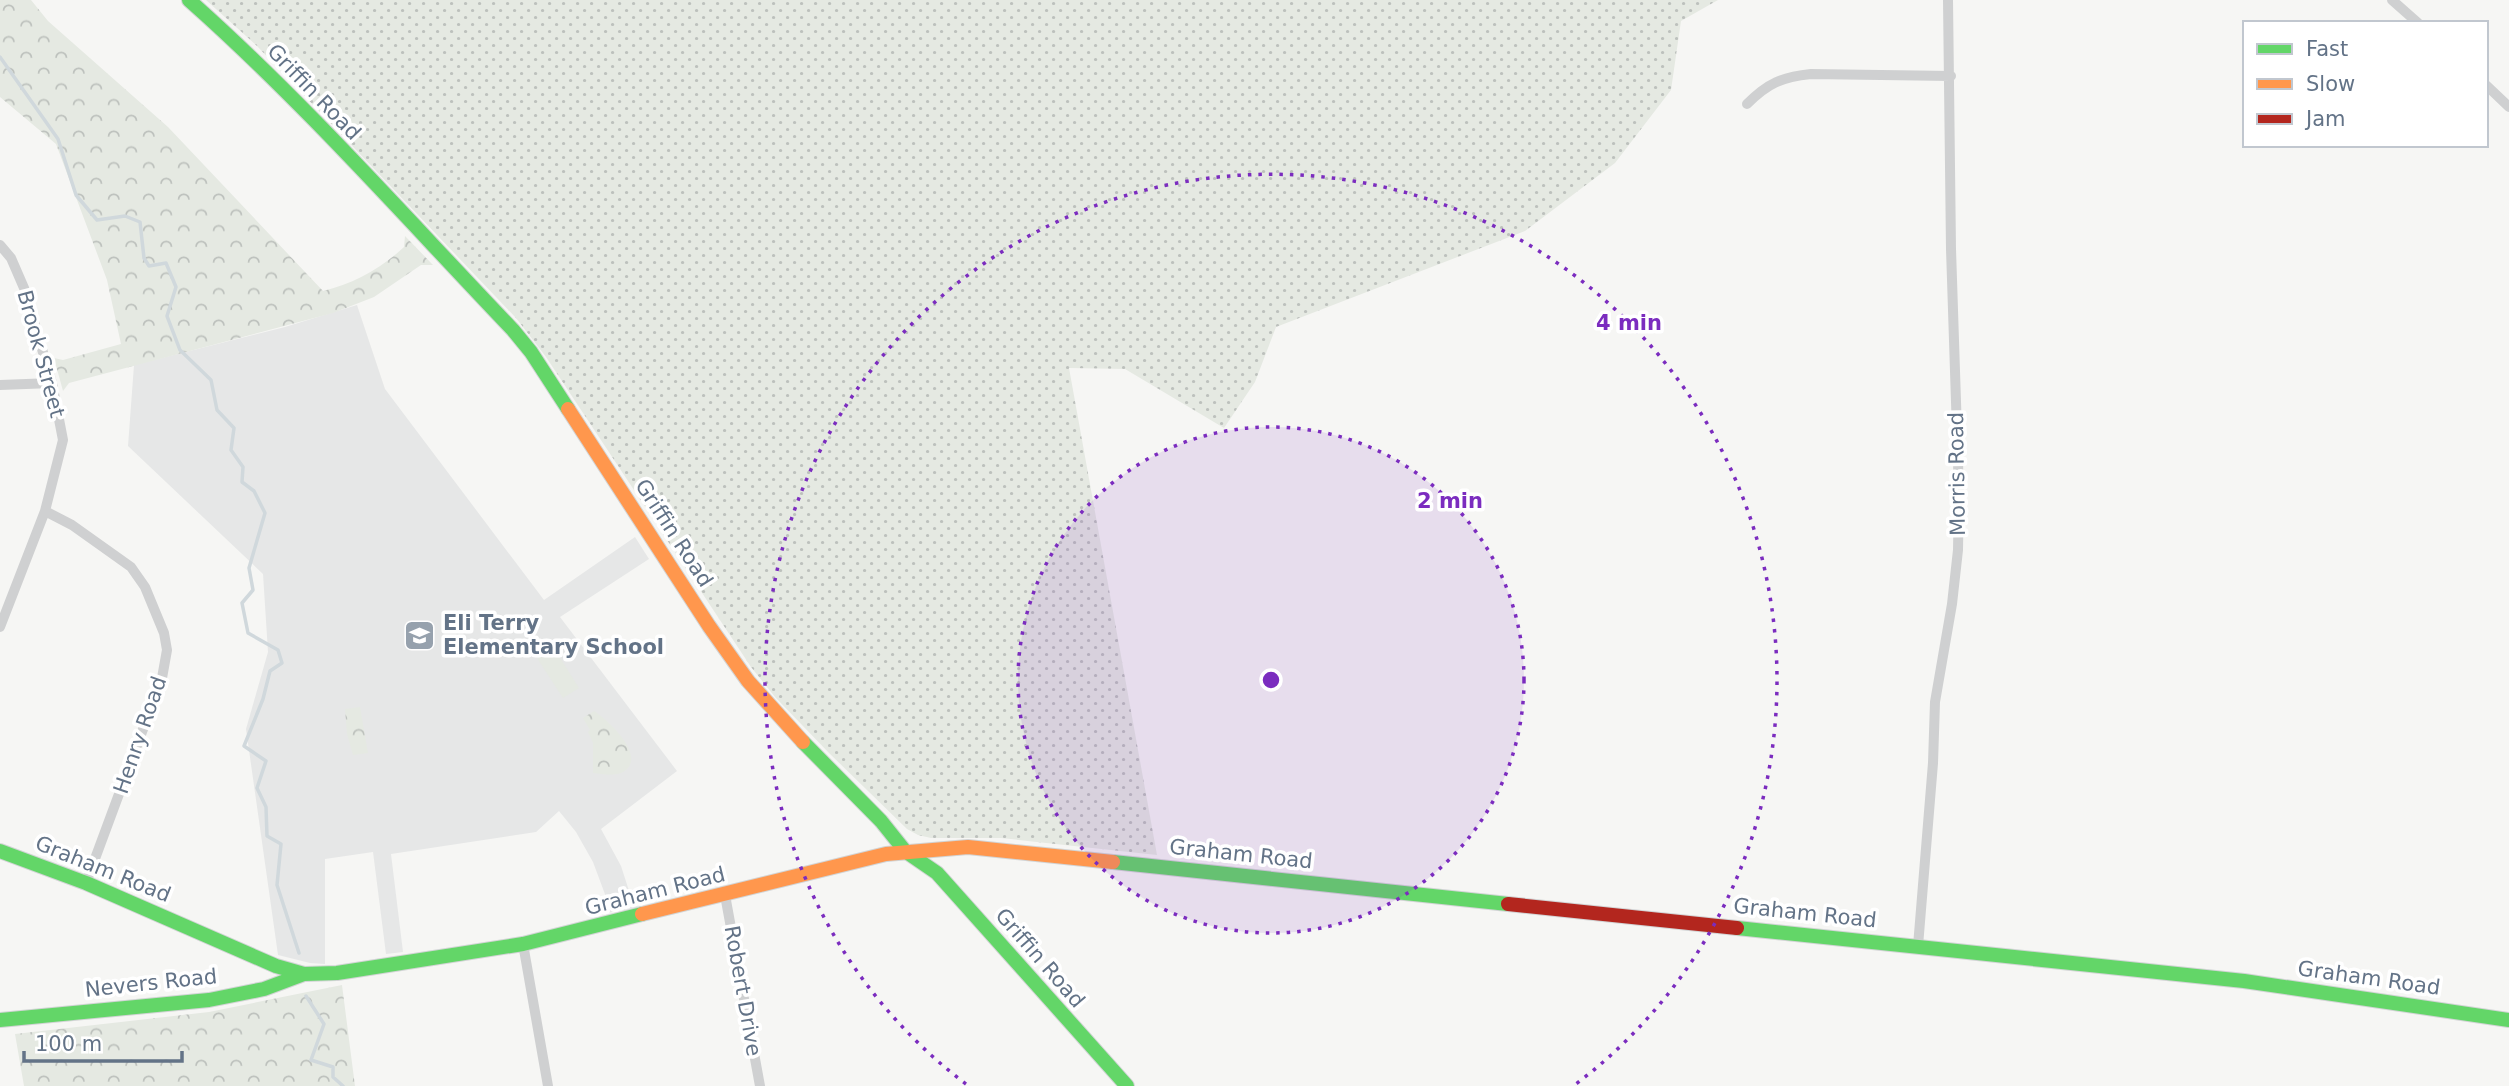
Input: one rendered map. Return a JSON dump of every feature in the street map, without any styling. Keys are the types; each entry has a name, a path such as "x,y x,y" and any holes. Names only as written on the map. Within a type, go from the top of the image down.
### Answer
{"street":[{"name":"Griffin Road","path":"189,0 234,40 296,103 513,330 531,352 709,626 748,681 881,821 905,851 937,873 1127,1086"},
{"name":"Morris Road","path":"1918,946 1933,762 1935,702 1952,604 1958,550 1948,0"},
{"path":"2392,0 2416,21"},
{"path":"1747,104 1763,88 1793,76 1951,76"},
{"path":"2488,87 2509,107"},
{"name":"Brook Street","path":"0,245 11,258 24,288 52,383 63,440 45,511 1,622"},
{"path":"0,385 52,383"},
{"name":"Henry Road","path":"45,511 72,524 131,567 145,587 164,633 167,650 162,678 86,883"},
{"name":"Graham Road","path":"0,850 86,883 276,966 304,974 337,973 523,944 886,854 968,847 2244,981 2509,1020"},
{"name":"Robert Drive","path":"726,895 762,1086"},
{"path":"523,944 548,1086"},
{"name":"Nevers Road","path":"0,1020 225,998 286,983 304,974"}],"shaded area":[{"name":"Eli Terry Elementary School","path":"357,305 385,389 544,600 635,537 649,559 560,617 677,771 601,829 621,866 632,900 638,907 607,913 609,905 593,862 576,832 559,811 536,832 391,854 403,952 386,954 373,852 325,859 325,964 278,955 246,729 268,652 263,574 128,446 134,365 285,327"}],"green space":[{"path":"0,0 31,0 48,21 168,127 323,291 356,280 377,268 404,247 405,236 433,265 421,265 374,297 333,313 69,383 63,391 54,358 63,360 121,344 107,280 56,144 0,97"},
{"path":"206,0 1718,0 1681,21 1671,90 1615,163 1525,231 1276,327 1255,382 1224,428 1125,369 1069,368 1157,855 1001,838 931,838 907,829 775,697 751,667 546,357 516,318 257,46"},
{"path":"554,648 579,688 563,698 537,658"},
{"path":"360,707 368,753 353,755 347,734 345,709"},
{"path":"594,711 616,730 629,749 629,767 621,773 593,773 593,743 583,718"},
{"path":"342,985 355,1086 24,1086 15,1034 209,1012"}],"waterway":[{"path":"0,57 58,139 76,195 97,220 125,216 140,222 144,258 149,266 166,263 176,287 167,316 180,350 211,380 217,410 234,428 231,450 243,467 242,482 254,491 265,513 249,568 253,590 242,603 248,633 278,650 282,663 270,671 263,699 244,746 266,761 257,788 266,807 267,836 281,844 277,885 299,953"},
{"path":"306,996 324,1024 311,1060 333,1067 333,1077 343,1086"}],"traffic: fast":[{"path":"189,0 314,120 513,330 531,352 568,409"},
{"path":"803,742 881,821 905,851 937,873 1127,1086"},
{"path":"0,851 86,883 276,966 304,974 337,973 523,944 642,914"},
{"path":"1113,862 1508,904"},
{"path":"1737,928 2244,981 2509,1020"},
{"path":"0,1020 209,1000 264,989 304,974"}],"traffic: slow":[{"path":"568,409 709,626 748,681 803,742"},
{"path":"642,914 886,854 968,847 1113,862"}],"traffic: jam":[{"path":"1508,904 1737,928"}],"place":[{"name":"Eli Terry Elementary School","path":"420,635"}]}
